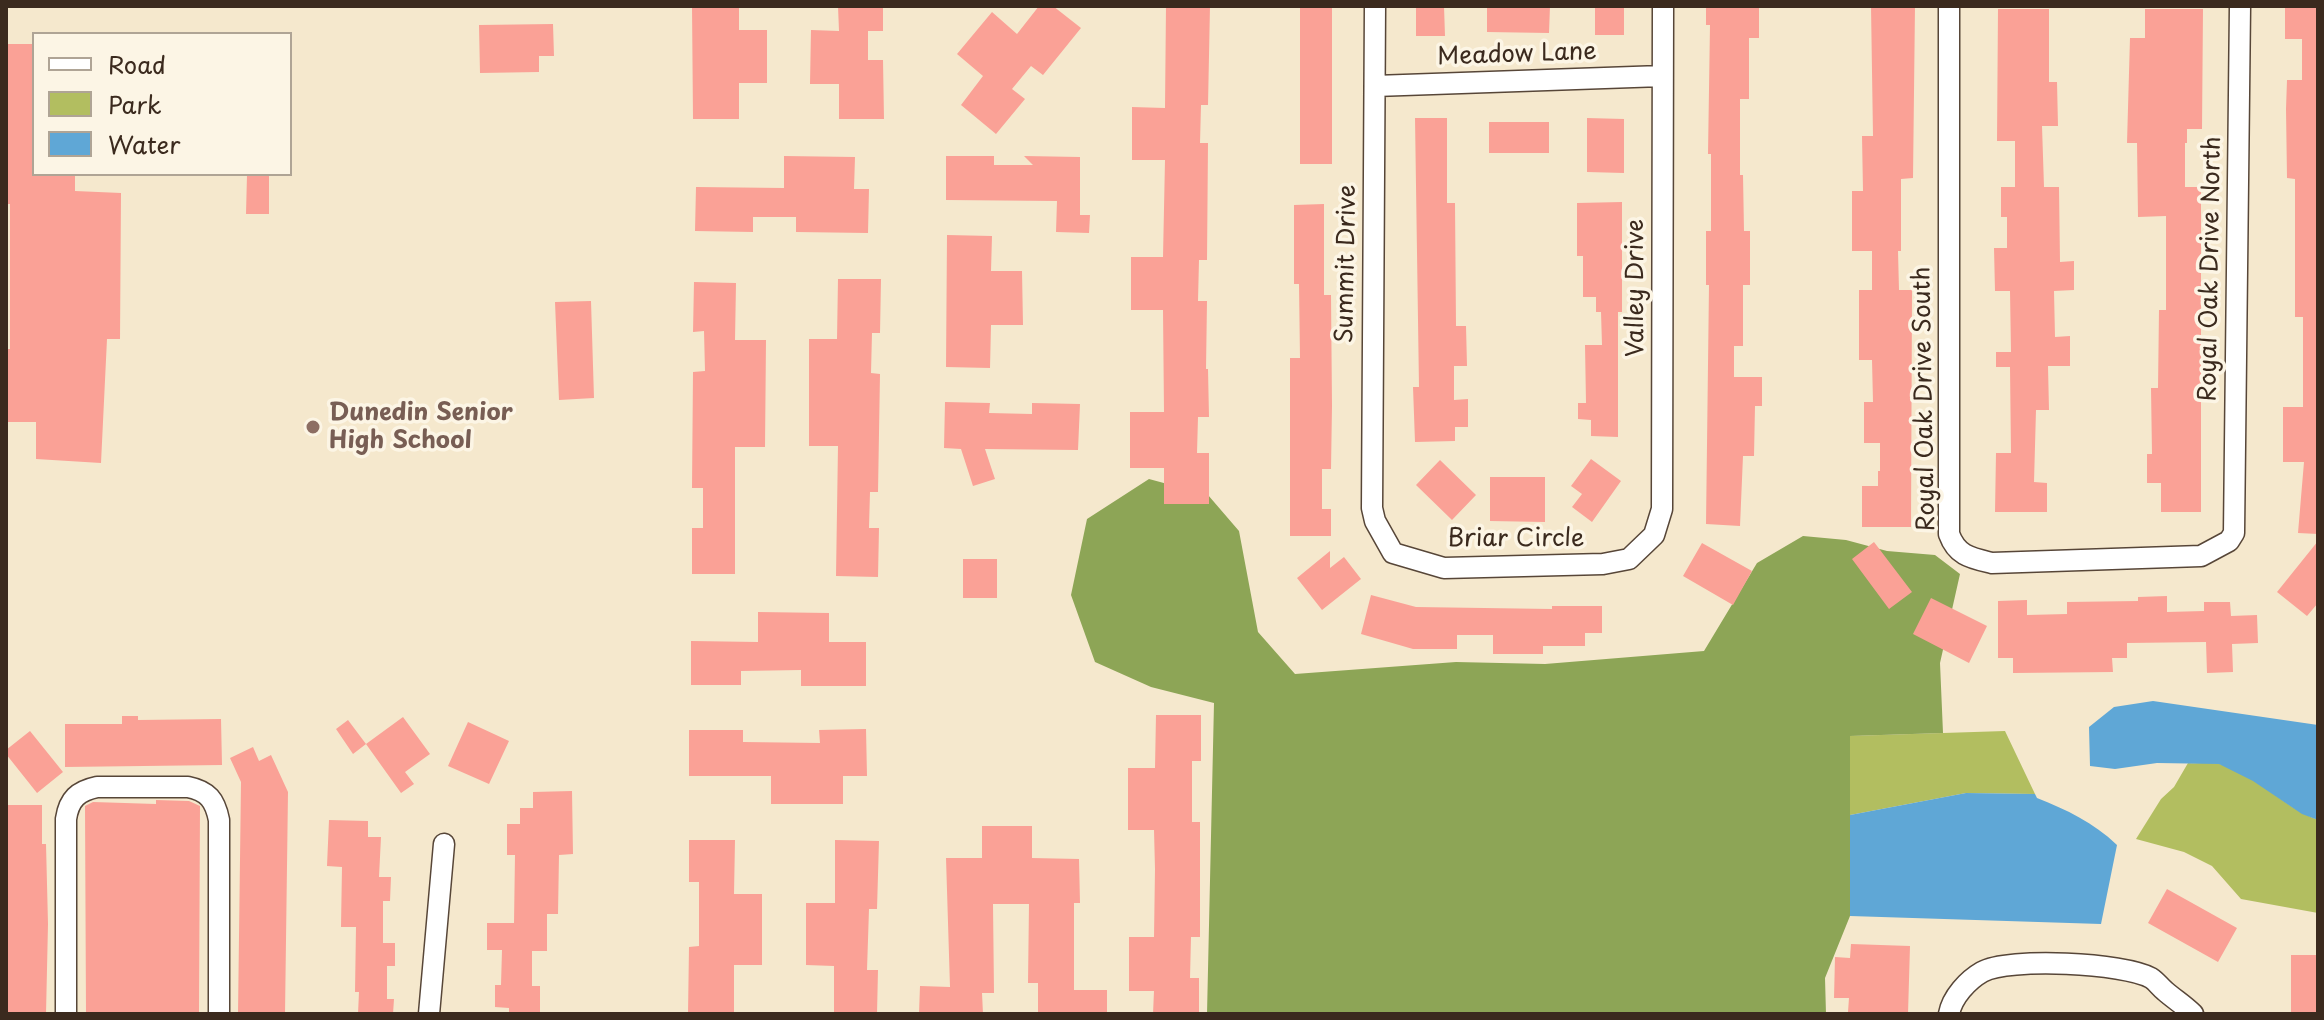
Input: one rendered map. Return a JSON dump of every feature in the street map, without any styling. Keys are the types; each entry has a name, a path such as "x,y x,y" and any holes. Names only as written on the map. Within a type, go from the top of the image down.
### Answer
{"street":[{"name":"Summit Drive","path":"1375,6 1371,482 1375,521"},
{"name":"Valley Drive","path":"1629,559 1654,535 1662,509 1663,6"},
{"name":"Royal Oak Drive South","path":"1949,6 1949,534 1954,546 1968,558 1992,563 2201,556 2229,541 2234,533"},
{"name":"Royal Oak Drive North","path":"2234,533 2240,6"},
{"name":"Meadow Lane","path":"1375,86 1662,76"},
{"name":"Briar Circle","path":"1375,521 1393,553 1444,568 1603,564 1629,559"},
{"path":"66,1014 66,819 68,806 76,795 97,787 200,789 210,796 217,807 219,1014"},
{"path":"429,1014 444,844"},
{"path":"1949,1014 1950,1007 1964,986 1984,971 2008,965 2079,964 2109,967 2152,978 2193,1014"}],"green space":[{"path":"1149,479 1208,495 1239,531 1258,632 1295,674 1456,662 1545,664 1704,651 1757,563 1803,536 1846,540 1887,551 1935,555 1960,574 1940,663 1943,733 1850,736 1850,916 1825,978 1826,1014 1207,1014 1214,703 1151,687 1095,662 1071,595 1087,519"},
{"path":"2005,731 2035,794 1966,793 1850,815 1850,736"},
{"path":"2188,763 2216,763 2233,769 2318,820 2318,913 2241,899 2212,866 2184,852 2136,839"}],"water":[{"path":"2153,701 2318,725 2318,820 2302,814 2253,781 2219,764 2157,763 2115,769 2090,766 2089,727 2114,707"},
{"path":"1966,793 2035,794 2037,798 2089,823 2117,845 2101,924 1850,916 1850,815"}],"building":[{"path":"692,6 739,6 739,30 767,30 767,83 739,83 739,119 693,119"},
{"path":"838,6 883,6 883,31 868,31 868,60 883,60 884,119 839,119 839,84 810,84 811,30 839,31"},
{"path":"1039,6 1053,6 1081,28 1043,75 1031,66 1012,89 1025,99 996,134 961,105 983,76 957,54 992,12 1017,34"},
{"path":"1166,6 1210,6 1208,105 1201,105 1200,143 1208,143 1207,260 1199,260 1198,301 1207,301 1209,417 1198,417 1197,453 1209,453 1209,504 1164,504 1164,468 1130,468 1130,412 1164,412 1163,310 1131,310 1131,257 1163,257 1165,160 1132,160 1132,107 1165,108"},
{"path":"1300,6 1332,6 1332,164 1300,164"},
{"path":"1416,6 1444,6 1445,36 1416,36"},
{"path":"1487,6 1550,6 1549,33 1487,32"},
{"path":"1595,6 1624,6 1624,35 1595,35"},
{"path":"1706,6 1759,6 1759,38 1749,38 1749,99 1740,99 1740,175 1743,175 1744,231 1750,231 1750,285 1743,285 1743,346 1734,346 1734,377 1762,377 1762,406 1755,406 1754,456 1743,456 1740,526 1706,524 1709,285 1706,285 1706,231 1711,231 1711,154 1708,154 1710,25 1706,25"},
{"path":"1871,6 1915,6 1913,178 1901,179 1901,251 1898,251 1899,290 1912,290 1911,527 1862,527 1862,486 1878,486 1880,471 1880,443 1864,443 1864,402 1873,402 1872,360 1859,360 1859,290 1872,290 1872,251 1852,251 1852,191 1863,191 1862,136 1873,136"},
{"path":"2285,6 2318,6 2318,534 2298,533 2304,462 2283,462 2283,407 2303,407 2303,317 2295,317 2295,179 2287,178 2286,109 2287,80 2302,80 2302,39 2285,39"},
{"path":"1998,9 2049,9 2049,82 2057,82 2058,126 2042,126 2044,187 2059,187 2060,262 2074,261 2074,290 2054,291 2055,337 2070,336 2070,366 2048,366 2049,410 2036,410 2034,482 2047,483 2047,512 1995,512 1996,453 2011,453 2010,367 1996,367 1996,352 2011,352 2010,291 1995,291 1994,248 2007,248 2007,217 2001,217 2001,187 2015,187 2015,141 1997,141"},
{"path":"2145,9 2203,9 2202,129 2187,129 2185,143 2185,187 2201,187 2201,512 2161,512 2161,483 2147,483 2147,454 2152,454 2151,388 2158,388 2159,310 2166,310 2166,216 2138,217 2137,143 2127,143 2130,38 2145,38"},
{"path":"553,24 554,56 539,56 539,72 480,73 479,25"},
{"path":"6,44 32,44 32,176 75,176 75,191 121,193 120,339 107,339 101,463 36,459 36,422 6,422 6,349 10,349 10,204 6,204"},
{"path":"1415,118 1447,118 1447,203 1455,203 1456,326 1466,326 1467,366 1454,366 1454,400 1468,399 1468,427 1455,427 1455,441 1415,442 1413,387 1419,387"},
{"path":"1587,118 1624,119 1624,173 1587,172"},
{"path":"1489,122 1549,122 1549,153 1489,153"},
{"path":"784,156 855,157 854,189 869,189 868,233 796,232 796,217 753,217 753,232 695,231 696,187 784,188"},
{"path":"946,156 994,156 994,165 1033,165 1024,156 1080,157 1080,215 1090,215 1089,233 1056,232 1057,201 946,200"},
{"path":"247,176 269,176 269,214 246,214"},
{"path":"1622,202 1618,437 1591,436 1591,420 1578,419 1578,403 1586,403 1585,345 1602,345 1601,312 1596,312 1596,297 1583,297 1583,256 1577,256 1577,203"},
{"path":"1324,204 1324,295 1331,295 1332,406 1331,469 1322,469 1322,509 1331,509 1331,536 1290,536 1290,358 1300,358 1299,284 1294,284 1294,205"},
{"path":"947,235 992,236 991,271 1022,271 1023,325 991,325 990,368 946,367"},
{"path":"838,279 881,279 880,333 872,333 871,373 880,374 878,492 870,492 869,528 879,528 878,577 836,576 838,446 809,446 809,339 837,339"},
{"path":"694,282 736,283 735,340 766,340 765,447 735,447 735,574 692,574 692,528 703,528 703,488 692,488 693,372 705,371 704,331 693,332"},
{"path":"591,301 594,398 559,400 555,302"},
{"path":"945,402 990,403 989,413 1032,414 1032,403 1080,404 1078,450 985,449 995,479 973,486 961,449 944,448"},
{"path":"1591,459 1621,481 1592,522 1572,507 1582,494 1571,486"},
{"path":"1440,460 1476,495 1452,520 1416,485"},
{"path":"1490,477 1545,477 1545,522 1490,521"},
{"path":"2318,541 2318,603 2307,616 2277,592"},
{"path":"1874,542 1912,592 1889,609 1852,559"},
{"path":"1702,543 1752,571 1733,605 1683,576"},
{"path":"1330,551 1330,568 1344,557 1361,579 1322,610 1297,578"},
{"path":"963,559 997,559 997,598 963,598"},
{"path":"1371,595 1416,607 1552,609 1552,606 1602,606 1602,633 1585,633 1585,646 1543,646 1543,654 1493,654 1493,635 1457,635 1457,649 1413,649 1361,634"},
{"path":"2167,596 2167,612 2204,611 2204,602 2230,602 2231,616 2257,615 2258,643 2232,644 2233,672 2207,673 2206,642 2127,643 2127,658 2112,658 2113,672 2013,673 2013,658 1998,658 1998,601 2027,600 2027,615 2067,614 2067,602 2138,601 2138,597"},
{"path":"1931,598 1987,626 1969,663 1913,634"},
{"path":"758,612 829,613 829,642 866,642 866,686 801,686 801,670 741,671 741,685 691,685 691,641 758,642"},
{"path":"1156,715 1201,715 1201,761 1192,761 1192,822 1200,822 1200,937 1191,937 1190,978 1199,978 1199,1014 1153,1014 1154,991 1129,991 1129,937 1154,937 1155,869 1154,830 1128,830 1128,768 1155,768"},
{"path":"122,716 138,716 138,720 221,719 222,765 65,767 65,724 122,724"},
{"path":"403,717 430,754 405,772 414,784 401,793 366,744"},
{"path":"348,720 366,744 353,754 336,729"},
{"path":"468,722 509,741 489,784 448,766"},
{"path":"866,729 867,776 843,776 843,804 771,804 771,776 689,776 689,730 743,730 743,742 820,743 819,730"},
{"path":"30,731 63,772 37,793 6,754 6,750"},
{"path":"253,747 259,761 271,755 288,792 285,1014 238,1014 241,782 230,758"},
{"path":"572,791 573,854 559,855 558,914 547,914 547,951 532,951 532,986 540,986 540,1014 509,1014 509,1008 495,1007 495,985 501,985 502,950 487,950 487,923 514,923 515,855 507,855 507,824 520,824 520,808 533,808 533,792"},
{"path":"156,800 189,801 200,806 199,1014 86,1014 85,806 93,802 156,804"},
{"path":"6,805 42,805 48,924 46,1014 6,1014"},
{"path":"329,820 368,821 368,837 381,837 379,877 391,877 390,901 383,901 383,943 395,943 395,966 387,966 387,999 394,999 393,1014 358,1014 359,992 355,992 356,927 341,927 342,867 327,866"},
{"path":"982,826 1032,826 1032,858 1079,859 1080,903 1074,903 1074,990 1107,990 1107,1014 1038,1014 1038,983 1028,983 1029,904 993,904 994,993 982,993 983,1014 919,1014 920,986 950,987 946,858 982,858"},
{"path":"689,840 735,840 734,894 762,894 762,965 734,965 734,1014 688,1014 689,947 699,946 699,882 689,882"},
{"path":"835,840 879,841 877,909 869,909 867,970 878,970 877,1014 834,1014 834,966 806,965 806,903 835,903"},
{"path":"2167,889 2237,928 2218,962 2148,923"},
{"path":"1851,944 1910,946 1908,1014 1848,1012 1849,998 1834,998 1835,957 1850,958"},
{"path":"2291,955 2318,955 2318,1014 2291,1014"}],"place":[{"name":"Dunedin Senior High School","path":"313,427"}]}
